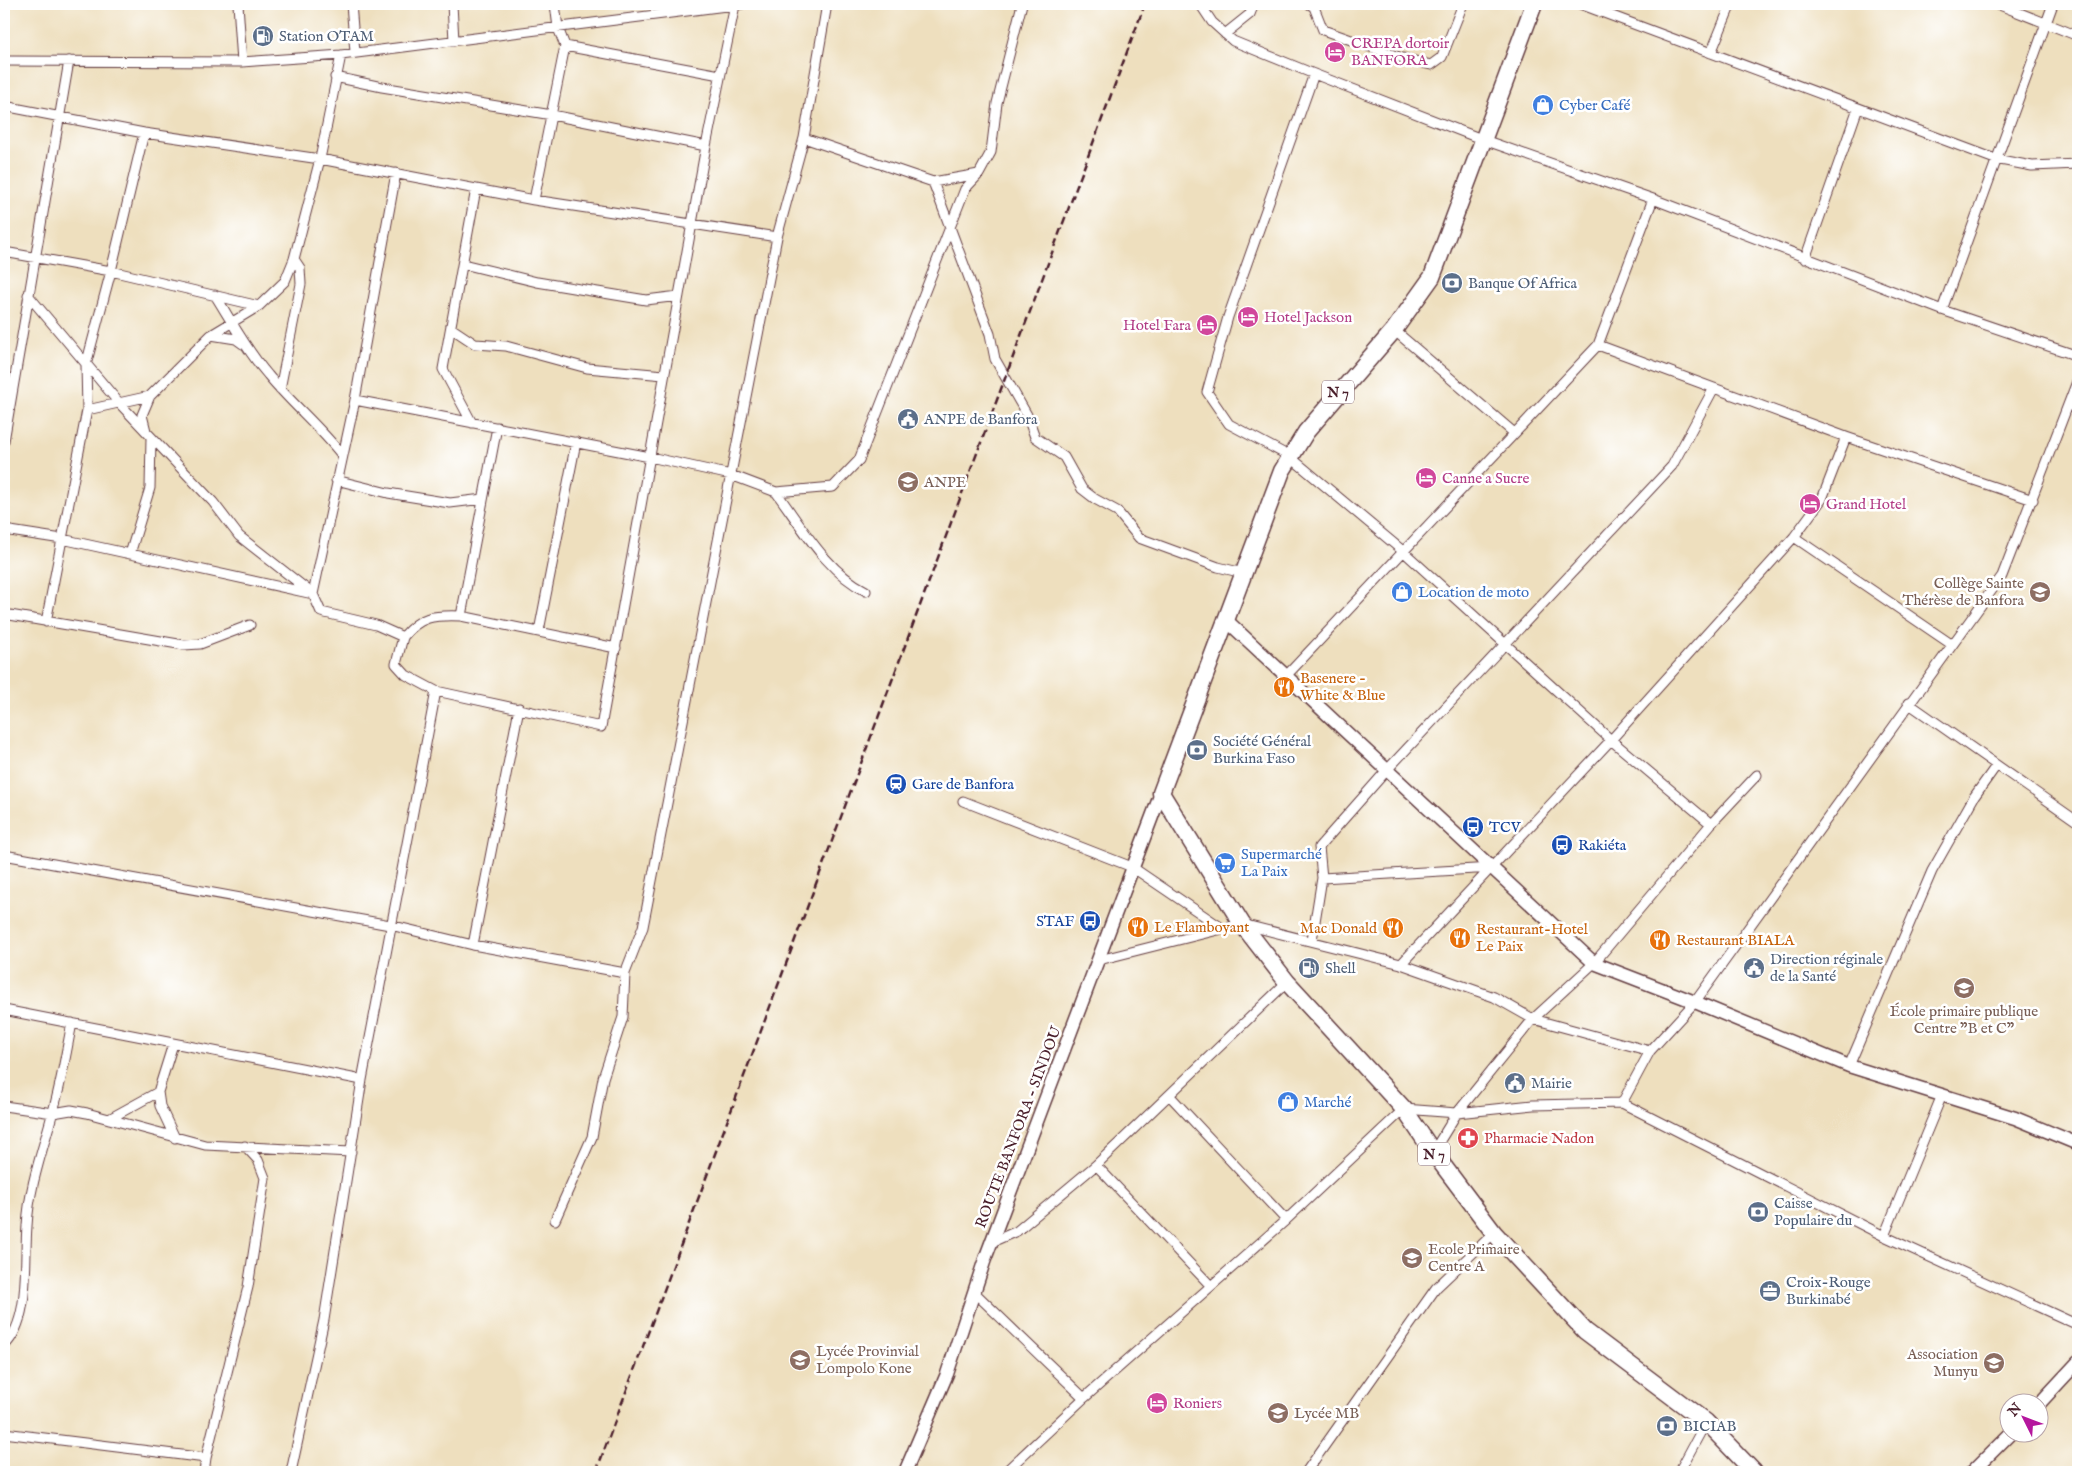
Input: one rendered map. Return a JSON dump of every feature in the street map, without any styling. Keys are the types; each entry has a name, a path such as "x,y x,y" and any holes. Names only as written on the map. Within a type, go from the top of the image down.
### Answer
{"highway":[{"name":"N 7","path":"1534,4 1432,277 1394,330 1324,409 1289,456 1161,793 1242,924 1287,982 1404,1109 1433,1152 1494,1233 1585,1331 1706,1422 1754,1472"}],"main road":[{"path":"1226,620 1594,963 1695,1002 1849,1066 2015,1118 2078,1144"},
{"name":"ROUTE BANFORA - SINDOU","path":"905,1472 947,1374 992,1242 1161,793"},
{"path":"2048,1394 2078,1362"},
{"path":"1972,1472 2000,1444"}],"street":[{"path":"238,4 242,62"},
{"path":"351,4 355,52"},
{"path":"452,4 454,41"},
{"path":"534,200 565,46 558,28 555,4"},
{"path":"4,61 242,62 341,54 454,41 739,4 720,75 706,146 616,648 601,727 436,691 406,675 396,664 403,638 414,623 426,618 460,616 616,648"},
{"path":"555,1220 592,1137 603,1078 623,1017 625,973 642,927 777,237 804,138 827,4"},
{"path":"355,400 650,457 730,476 776,492 833,487 860,460 965,189 979,174 991,152 997,103 1022,4"},
{"path":"1200,4 1212,22 1233,41 1314,74 1484,140 1653,199 1805,259 1942,310 2078,356"},
{"path":"1225,34 1250,14 1254,4"},
{"path":"1309,4 1314,7 1323,30 1399,58 1431,65 1442,56 1463,4"},
{"path":"1580,4 1995,159 2032,166 2078,164"},
{"path":"1712,53 1731,4"},
{"path":"1997,4 2078,36"},
{"path":"1942,310 1995,159 2053,4"},
{"path":"565,46 720,75"},
{"path":"130,554 150,488 149,436 142,415 150,396 210,335 259,306 285,281 294,259 320,159 341,54"},
{"path":"4,441 69,61"},
{"path":"1314,74 1228,317 1206,392 1229,424 1289,456 1404,552 1610,740 1711,824"},
{"path":"335,77 552,115 706,146"},
{"path":"4,106 144,133 320,159 534,200 777,237"},
{"path":"1805,259 1858,108"},
{"path":"46,622 87,410 86,365 144,133"},
{"path":"804,138 933,182 979,174"},
{"path":"313,594 336,480 355,400 396,173"},
{"path":"933,182 951,226 978,308 990,334 995,359 1027,415 1035,437 1064,457 1082,489 1095,499 1117,511 1139,538 1218,567 1244,574"},
{"path":"472,422 443,369 476,189"},
{"path":"1286,676 1404,552 1513,432 1598,345 1653,199"},
{"path":"4,252 37,256 111,271 259,306"},
{"path":"280,388 301,284 300,268 294,259"},
{"path":"463,264 537,282 646,300 679,296"},
{"path":"215,295 246,346 296,408 323,431 342,454"},
{"path":"28,296 120,404 213,502 239,536 313,594 321,612 376,625 403,638"},
{"path":"451,328 475,344 506,346 587,368 664,376"},
{"path":"1394,330 1513,432"},
{"path":"210,335 236,339 246,346"},
{"path":"1598,345 1846,437 2032,500"},
{"path":"1622,1103 1650,1051 1695,1002 1951,644 2002,576 2078,379"},
{"path":"1312,940 1322,878 1319,847 1387,770 1507,645 1672,466 1714,388"},
{"path":"87,410 150,396"},
{"path":"460,616 498,428"},
{"path":"1401,964 1492,868 1794,538 1822,499 1846,437"},
{"path":"539,631 576,442"},
{"path":"336,480 388,493 450,503 484,499"},
{"path":"776,492 835,569 848,581 866,591"},
{"path":"4,530 62,539 313,594"},
{"path":"1794,538 1951,644"},
{"path":"4,614 184,645 207,641 250,625"},
{"path":"292,1472 324,1320 362,1080 436,691"},
{"path":"1908,704 2078,822"},
{"path":"473,945 519,708"},
{"path":"1849,1066 1932,871 1974,797 1996,766"},
{"path":"1433,1152 1457,1113 1533,1019 1594,963 1711,824 1757,775"},
{"path":"963,801 1132,866 1222,928"},
{"path":"4,855 390,925 473,945 625,973"},
{"path":"1322,878 1492,868"},
{"path":"1099,960 1242,924 1312,940 1401,964 1494,997 1533,1019 1650,1051"},
{"path":"992,1242 1018,1230 1096,1165 1287,982"},
{"path":"4,1010 362,1080"},
{"path":"4,1346 12,1339 19,1323 26,1265 29,1204 53,1113 72,1023"},
{"path":"173,1044 158,1092 160,1106 175,1138"},
{"path":"109,1119 158,1092"},
{"path":"1884,1236 1942,1095"},
{"path":"1170,1096 1286,1220"},
{"path":"1005,1472 1210,1285 1286,1220 1404,1109 1457,1113 1533,1105 1622,1103 1884,1236 2078,1324"},
{"path":"4,1106 53,1113 72,1110 209,1146 245,1146 351,1152"},
{"path":"204,1472 248,1287 265,1178 258,1160 245,1146"},
{"path":"1096,1165 1210,1285"},
{"path":"1306,1472 1436,1288 1494,1233"},
{"path":"974,1292 1084,1398"},
{"path":"1678,1472 1706,1422"},
{"path":"4,1433 206,1458"}],"railway":[{"path":"596,1472 1145,4"}],"place":[{"name":"Station OTAM","path":"263,36"},
{"name":"CREPA dortoir BANFORA","path":"1335,52"},
{"name":"Cyber Café","path":"1543,105"},
{"name":"Banque Of Africa","path":"1452,283"},
{"name":"Hotel Jackson","path":"1248,317"},
{"name":"Hotel Fara","path":"1207,325"},
{"name":"ANPE de Banfora","path":"908,419"},
{"name":"Canne a Sucre","path":"1426,478"},
{"name":"ANPE","path":"908,482"},
{"name":"Grand Hotel","path":"1810,504"},
{"name":"Location de moto","path":"1402,592"},
{"name":"Collège Sainte Thérèse de Banfora","path":"2040,592"},
{"name":"Basenere - White & Blue","path":"1284,687"},
{"name":"Société Général Burkina Faso","path":"1197,750"},
{"name":"Gare de Banfora","path":"896,784"},
{"name":"TCV","path":"1473,827"},
{"name":"Rakiéta","path":"1562,845"},
{"name":"Supermarché La Paix","path":"1225,863"},
{"name":"STAF","path":"1090,921"},
{"name":"Le Flamboyant","path":"1138,927"},
{"name":"Mac Donald","path":"1393,928"},
{"name":"Restaurant-Hotel Le Paix","path":"1460,938"},
{"name":"Restaurant BIALA","path":"1660,940"},
{"name":"Shell","path":"1309,968"},
{"name":"Direction réginale de la Santé","path":"1754,968"},
{"name":"École primaire publique Centre \"B et C\"","path":"1964,988"},
{"name":"Mairie","path":"1515,1083"},
{"name":"Marché","path":"1288,1102"},
{"name":"Pharmacie Nadon","path":"1468,1138"},
{"name":"Caisse Populaire du","path":"1758,1212"},
{"name":"Ecole Primaire Centre A","path":"1412,1258"},
{"name":"Croix-Rouge Burkinabé","path":"1770,1291"},
{"name":"Lycée Provinvial Lompolo Kone","path":"800,1360"},
{"name":"Association Munyu","path":"1994,1363"},
{"name":"Roniers","path":"1157,1403"},
{"name":"Lycée MB","path":"1278,1413"},
{"name":"BICIAB","path":"1667,1426"}]}
